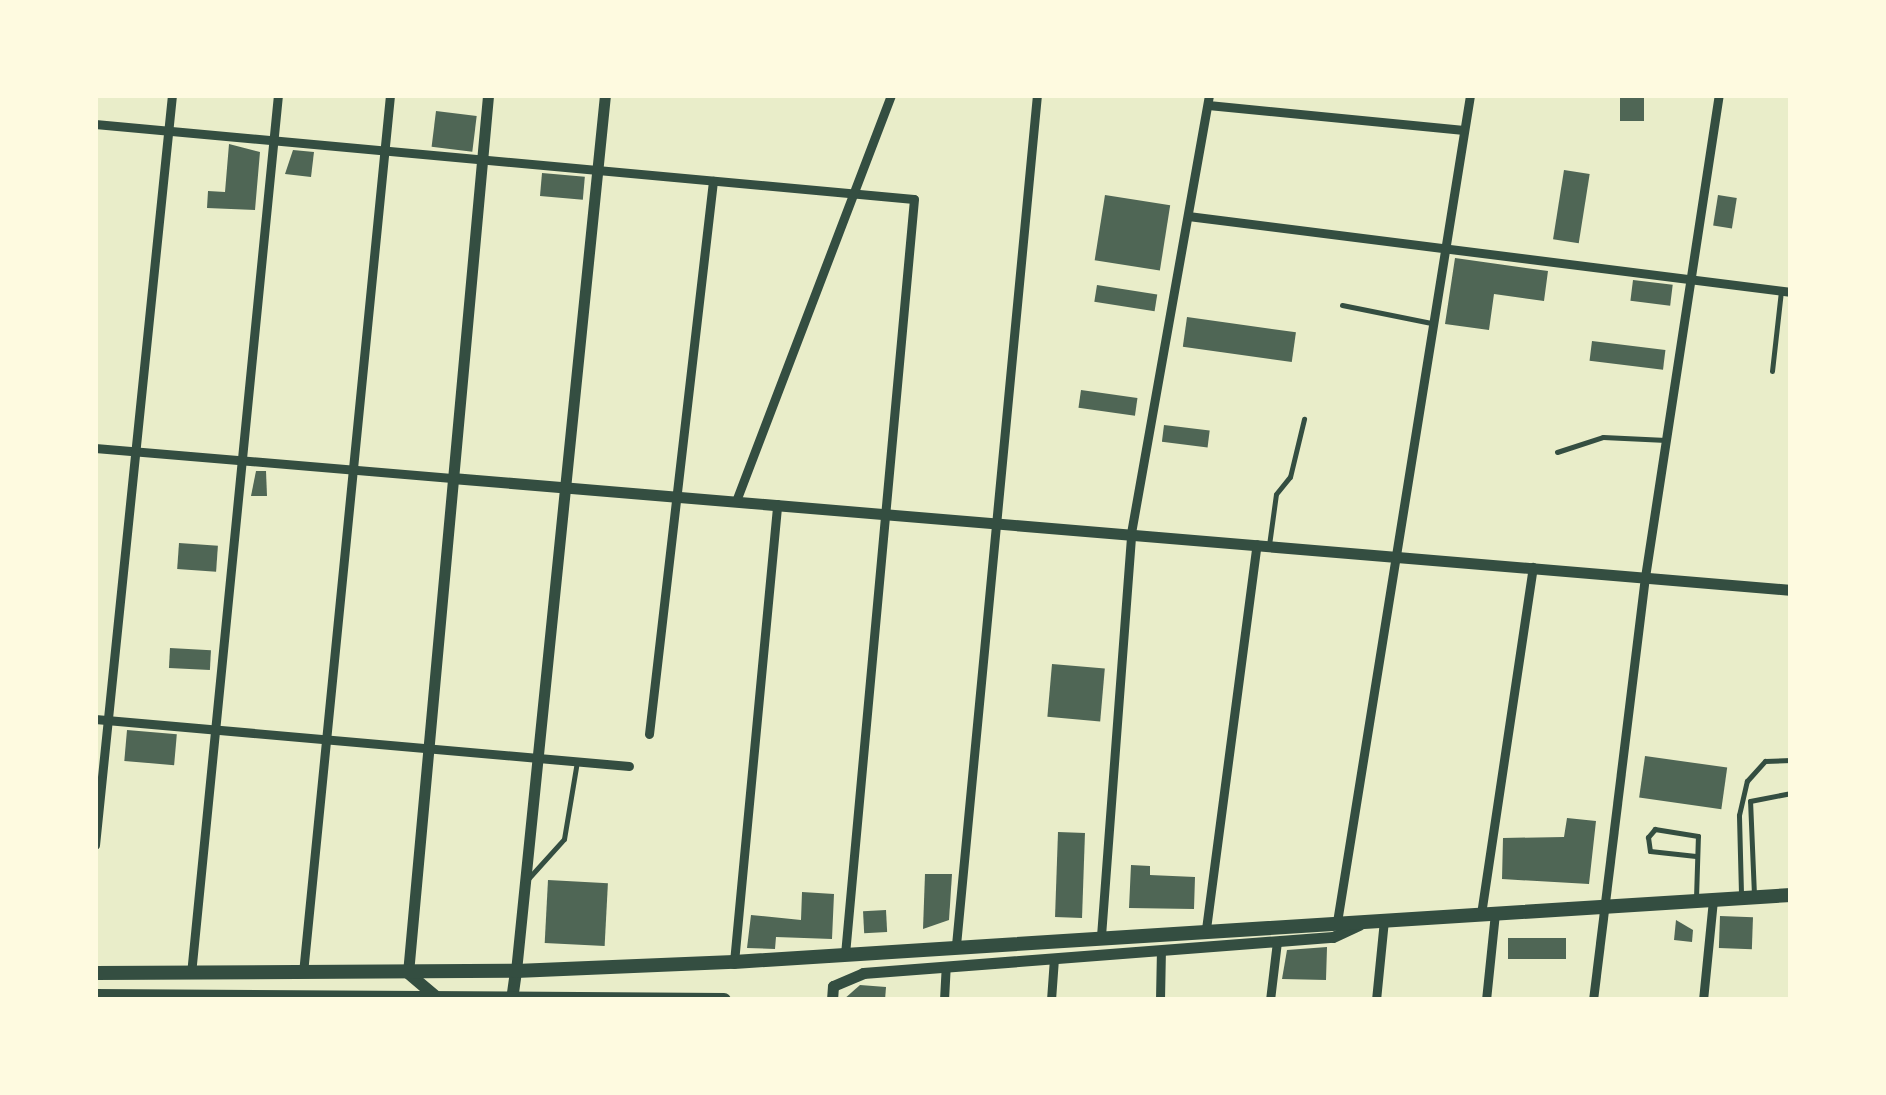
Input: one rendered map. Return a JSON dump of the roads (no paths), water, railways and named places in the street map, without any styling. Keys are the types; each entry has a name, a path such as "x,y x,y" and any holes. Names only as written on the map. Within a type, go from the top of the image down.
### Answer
{"main road":[{"path":"95,973 303,975 734,962 956,944 1791,894"},
{"path":"513,998 516,971"},
{"path":"408,973 440,998"},
{"path":"95,996 722,1000"}],"street":[{"path":"95,845 100,719 136,452 172,95"},
{"path":"191,974 278,95"},
{"path":"303,975 390,95"},
{"path":"408,973 488,95"},
{"path":"516,971 605,95"},
{"path":"736,501 891,95"},
{"path":"956,944 993,522 1037,95"},
{"path":"1337,922 1470,95"},
{"path":"1592,1000 1644,576 1719,95"},
{"path":"1101,936 1131,534 1208,100 1464,130"},
{"path":"95,124 914,199 882,513 845,954"},
{"path":"649,734 713,181"},
{"path":"1188,216 1786,292"},
{"path":"95,448 1791,590"},
{"path":"734,962 776,504"},
{"path":"1206,929 1263,544"},
{"path":"1486,1000 1488,914 1534,567"},
{"path":"100,719 536,754 629,766"},
{"path":"1703,1000 1713,900"},
{"path":"1376,1000 1384,920"},
{"path":"832,1000 834,986 863,973 1332,937 1368,921"},
{"path":"1270,1000 1277,941"},
{"path":"1160,1000 1162,950"},
{"path":"1051,1000 1054,958"},
{"path":"944,1000 946,966"}],"lane":[{"path":"1772,371 1786,292"},
{"path":"1342,305 1434,324"},
{"path":"1263,544 1276,494 1290,477 1304,419"},
{"path":"1557,452 1602,438 1666,440"},
{"path":"525,882 564,839 578,758"},
{"path":"1748,897 1740,816 1747,781 1764,761 1791,760"},
{"path":"1748,897 1750,802 1759,794 1791,793"},
{"path":"1696,856 1650,851 1648,837 1655,829 1694,832 1696,856 1696,900"}]}
